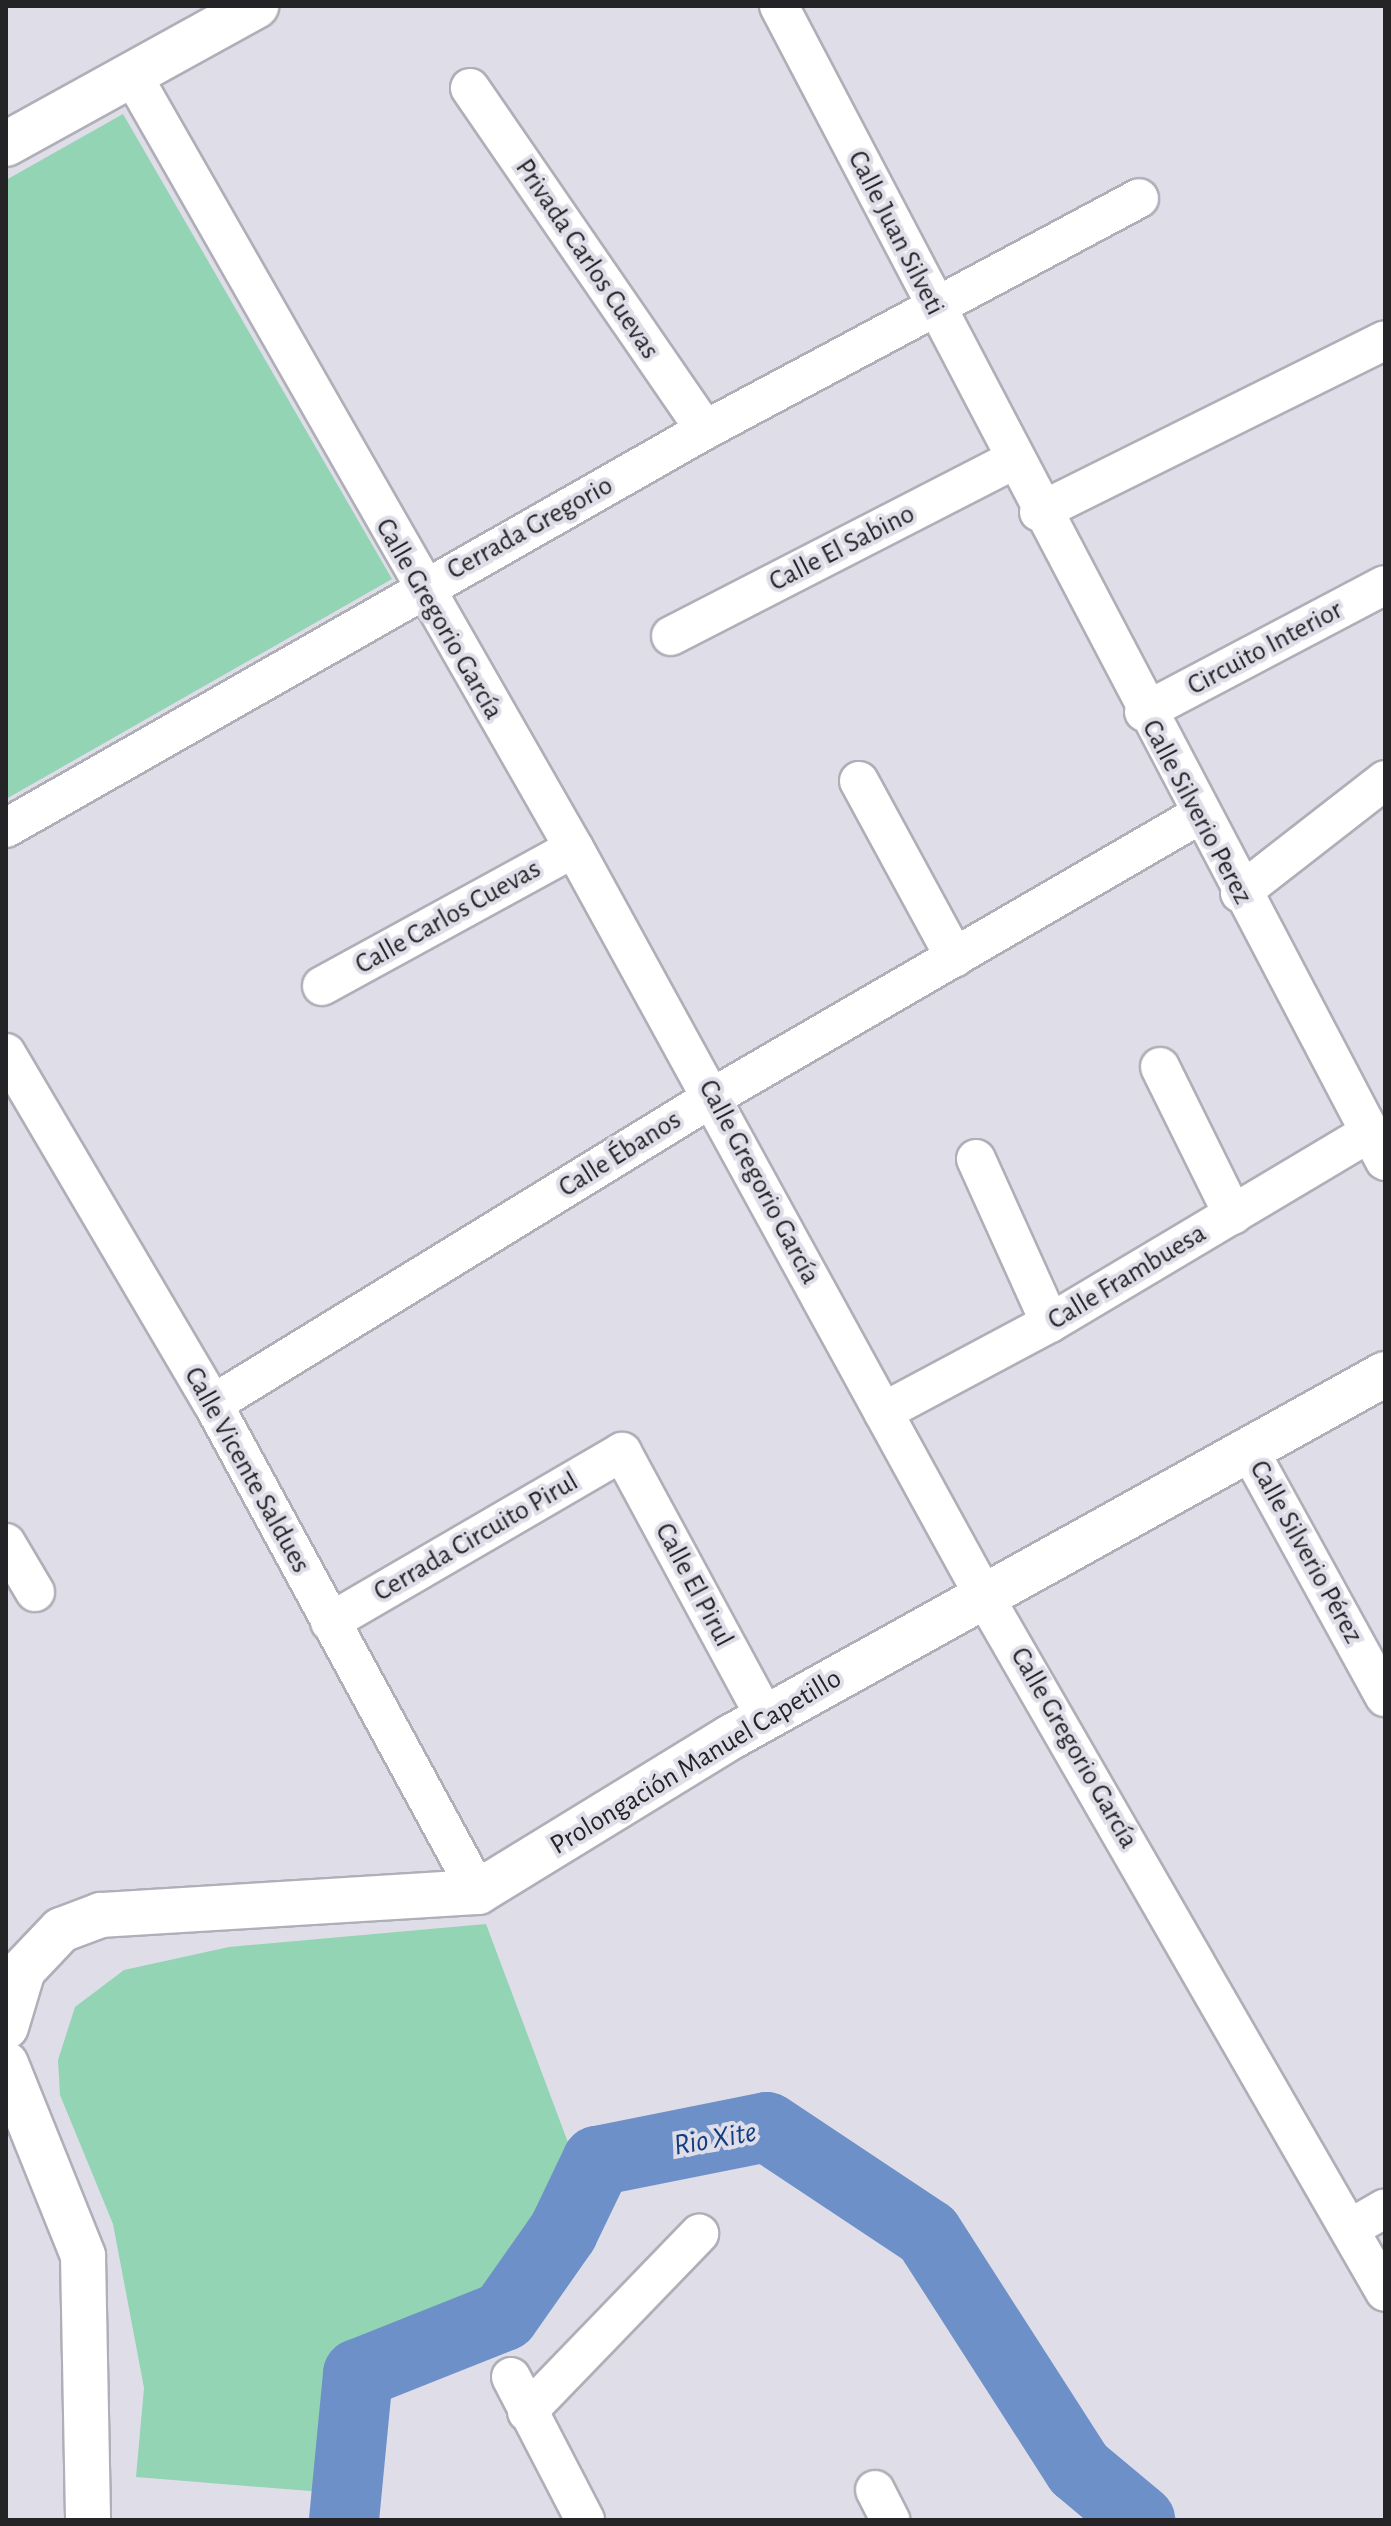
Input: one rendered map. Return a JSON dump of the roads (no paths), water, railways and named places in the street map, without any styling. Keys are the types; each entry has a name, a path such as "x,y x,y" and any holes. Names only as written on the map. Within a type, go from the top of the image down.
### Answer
{"street":[{"path":"6,144 256,6"},
{"name":"Calle Juan Silveti","path":"779,6 1012,461"},
{"name":"Calle Gregorio García","path":"131,73 421,590 574,848 984,1596 1351,2228 1385,2292"},
{"name":"Privada Carlos Cuevas","path":"470,88 705,430"},
{"path":"936,310 1139,198"},
{"name":"Cerrada Gregorio","path":"6,828 705,430 936,310"},
{"path":"1039,512 1385,340"},
{"name":"Calle Silverio Perez","path":"1012,461 1376,1148"},
{"name":"Calle El Sabino","path":"671,636 1012,461"},
{"name":"Circuito Interior","path":"1144,712 1385,585"},
{"path":"1240,893 1385,780"},
{"path":"859,781 955,958"},
{"name":"Calle Ébanos","path":"213,1404 713,1097 1199,815"},
{"name":"Calle Carlos Cuevas","path":"322,986 574,848"},
{"name":"Calle Vicente Saldues","path":"6,1053 213,1404 478,1892"},
{"path":"1160,1067 1233,1215"},
{"name":"Calle Frambuesa","path":"883,1412 1050,1323 1233,1215 1376,1148"},
{"path":"976,1159 1050,1323"},
{"name":"Prolongación Manuel Capetillo","path":"10,1993 61,1930 101,1915 478,1892 766,1718 1385,1374"},
{"name":"Calle Silverio Pérez","path":"1249,1450 1385,1697"},
{"name":"Cerrada Circuito Pirul","path":"330,1622 622,1452"},
{"name":"Calle El Pirul","path":"622,1452 766,1718"},
{"path":"6,1543 35,1592"},
{"path":"6,2064 83,2256 88,2520"},
{"path":"1351,2228 1385,2208"},
{"path":"527,2412 699,2234"},
{"path":"511,2377 585,2520"}],"waterway":[{"name":"Rio Xite","path":"344,2520 358,2374 504,2316 563,2232 597,2161 767,2127 928,2234 1079,2469 1140,2520"}]}
